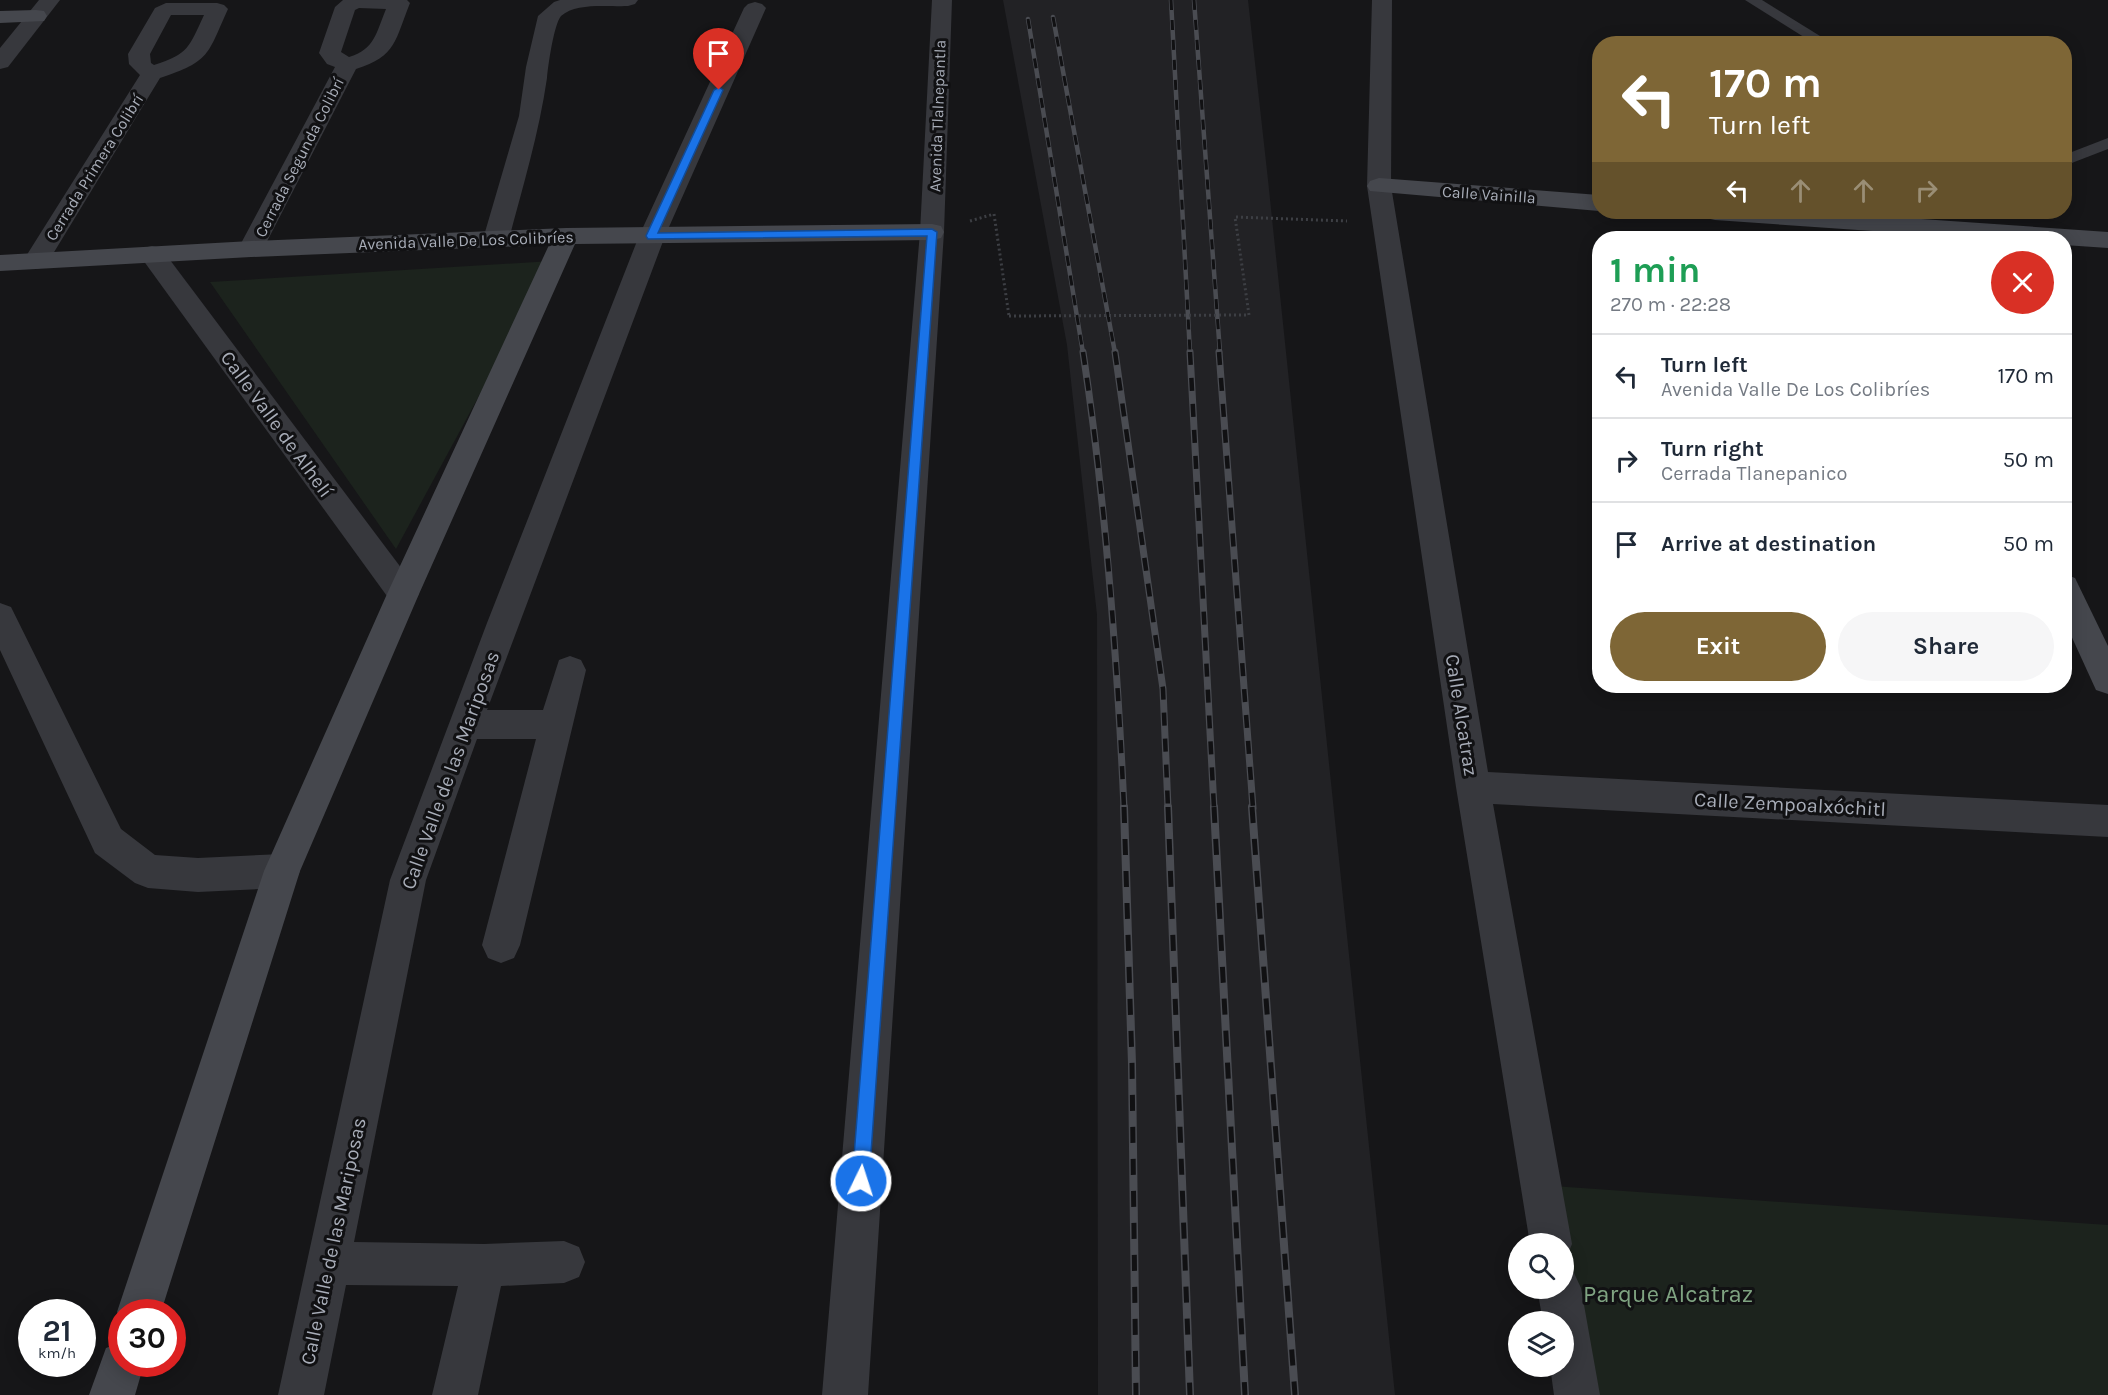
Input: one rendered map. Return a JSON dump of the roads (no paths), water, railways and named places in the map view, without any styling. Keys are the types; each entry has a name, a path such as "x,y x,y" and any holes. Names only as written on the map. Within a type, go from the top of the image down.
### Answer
{"street":[{"path":"496,238 530,116 537,67 549,16 561,6 577,2 627,0"},
{"name":"Avenida Tlalnepantla","path":"844,1395 932,232 942,0"},
{"name":"Calle Alcatraz","path":"1382,0 1378,186 1473,787 1549,1233"},
{"path":"0,17 43,8"},
{"path":"0,62 43,8"},
{"name":"Calle Valle de las Mariposas","path":"301,1395 408,880 652,236 755,8"},
{"name":"Cerrada Segunda Colibrí","path":"251,249 347,65"},
{"name":"Cerrada Primera Colibrí","path":"36,261 153,74"},
{"name":"Calle Vainilla","path":"1378,186 1592,202"},
{"path":"1851,219 1893,231"},
{"name":"Avenida Valle De Los Colibríes","path":"0,263 496,238 932,232"},
{"path":"143,1299 282,871 403,594 566,236"},
{"path":"2072,239 2108,240"},
{"name":"Calle Valle de Alhelí","path":"152,254 403,594"},
{"path":"2072,604 2108,680"},
{"path":"0,616 108,841 148,871 198,875 282,871"},
{"path":"501,945 570,670"},
{"path":"465,725 556,724"},
{"name":"Calle Zempoalxóchitl","path":"1473,787 2108,821"},
{"path":"329,1263 484,1265 564,1262"},
{"path":"455,1395 484,1265"},
{"path":"1560,1299 1577,1395"},
{"path":"112,1395 118,1377"}],"lane":[{"path":"1752,0 1813,36"},
{"path":"2072,158 2108,143"}],"railway":[{"path":"1171,0 1190,353"},
{"path":"1194,0 1220,353"},
{"path":"1053,17 1115,353"},
{"path":"1028,19 1083,353"},
{"path":"1083,352 1110,580 1124,808"},
{"path":"1115,352 1163,689 1168,808"},
{"path":"1190,352 1214,808"},
{"path":"1219,352 1253,808"},
{"path":"1124,807 1132,1064 1136,1395"},
{"path":"1168,807 1190,1395"},
{"path":"1214,807 1245,1395"},
{"path":"1252,807 1295,1395"}],"park label":[{"name":"Parque Alcatraz","path":"1668,1294"}]}
